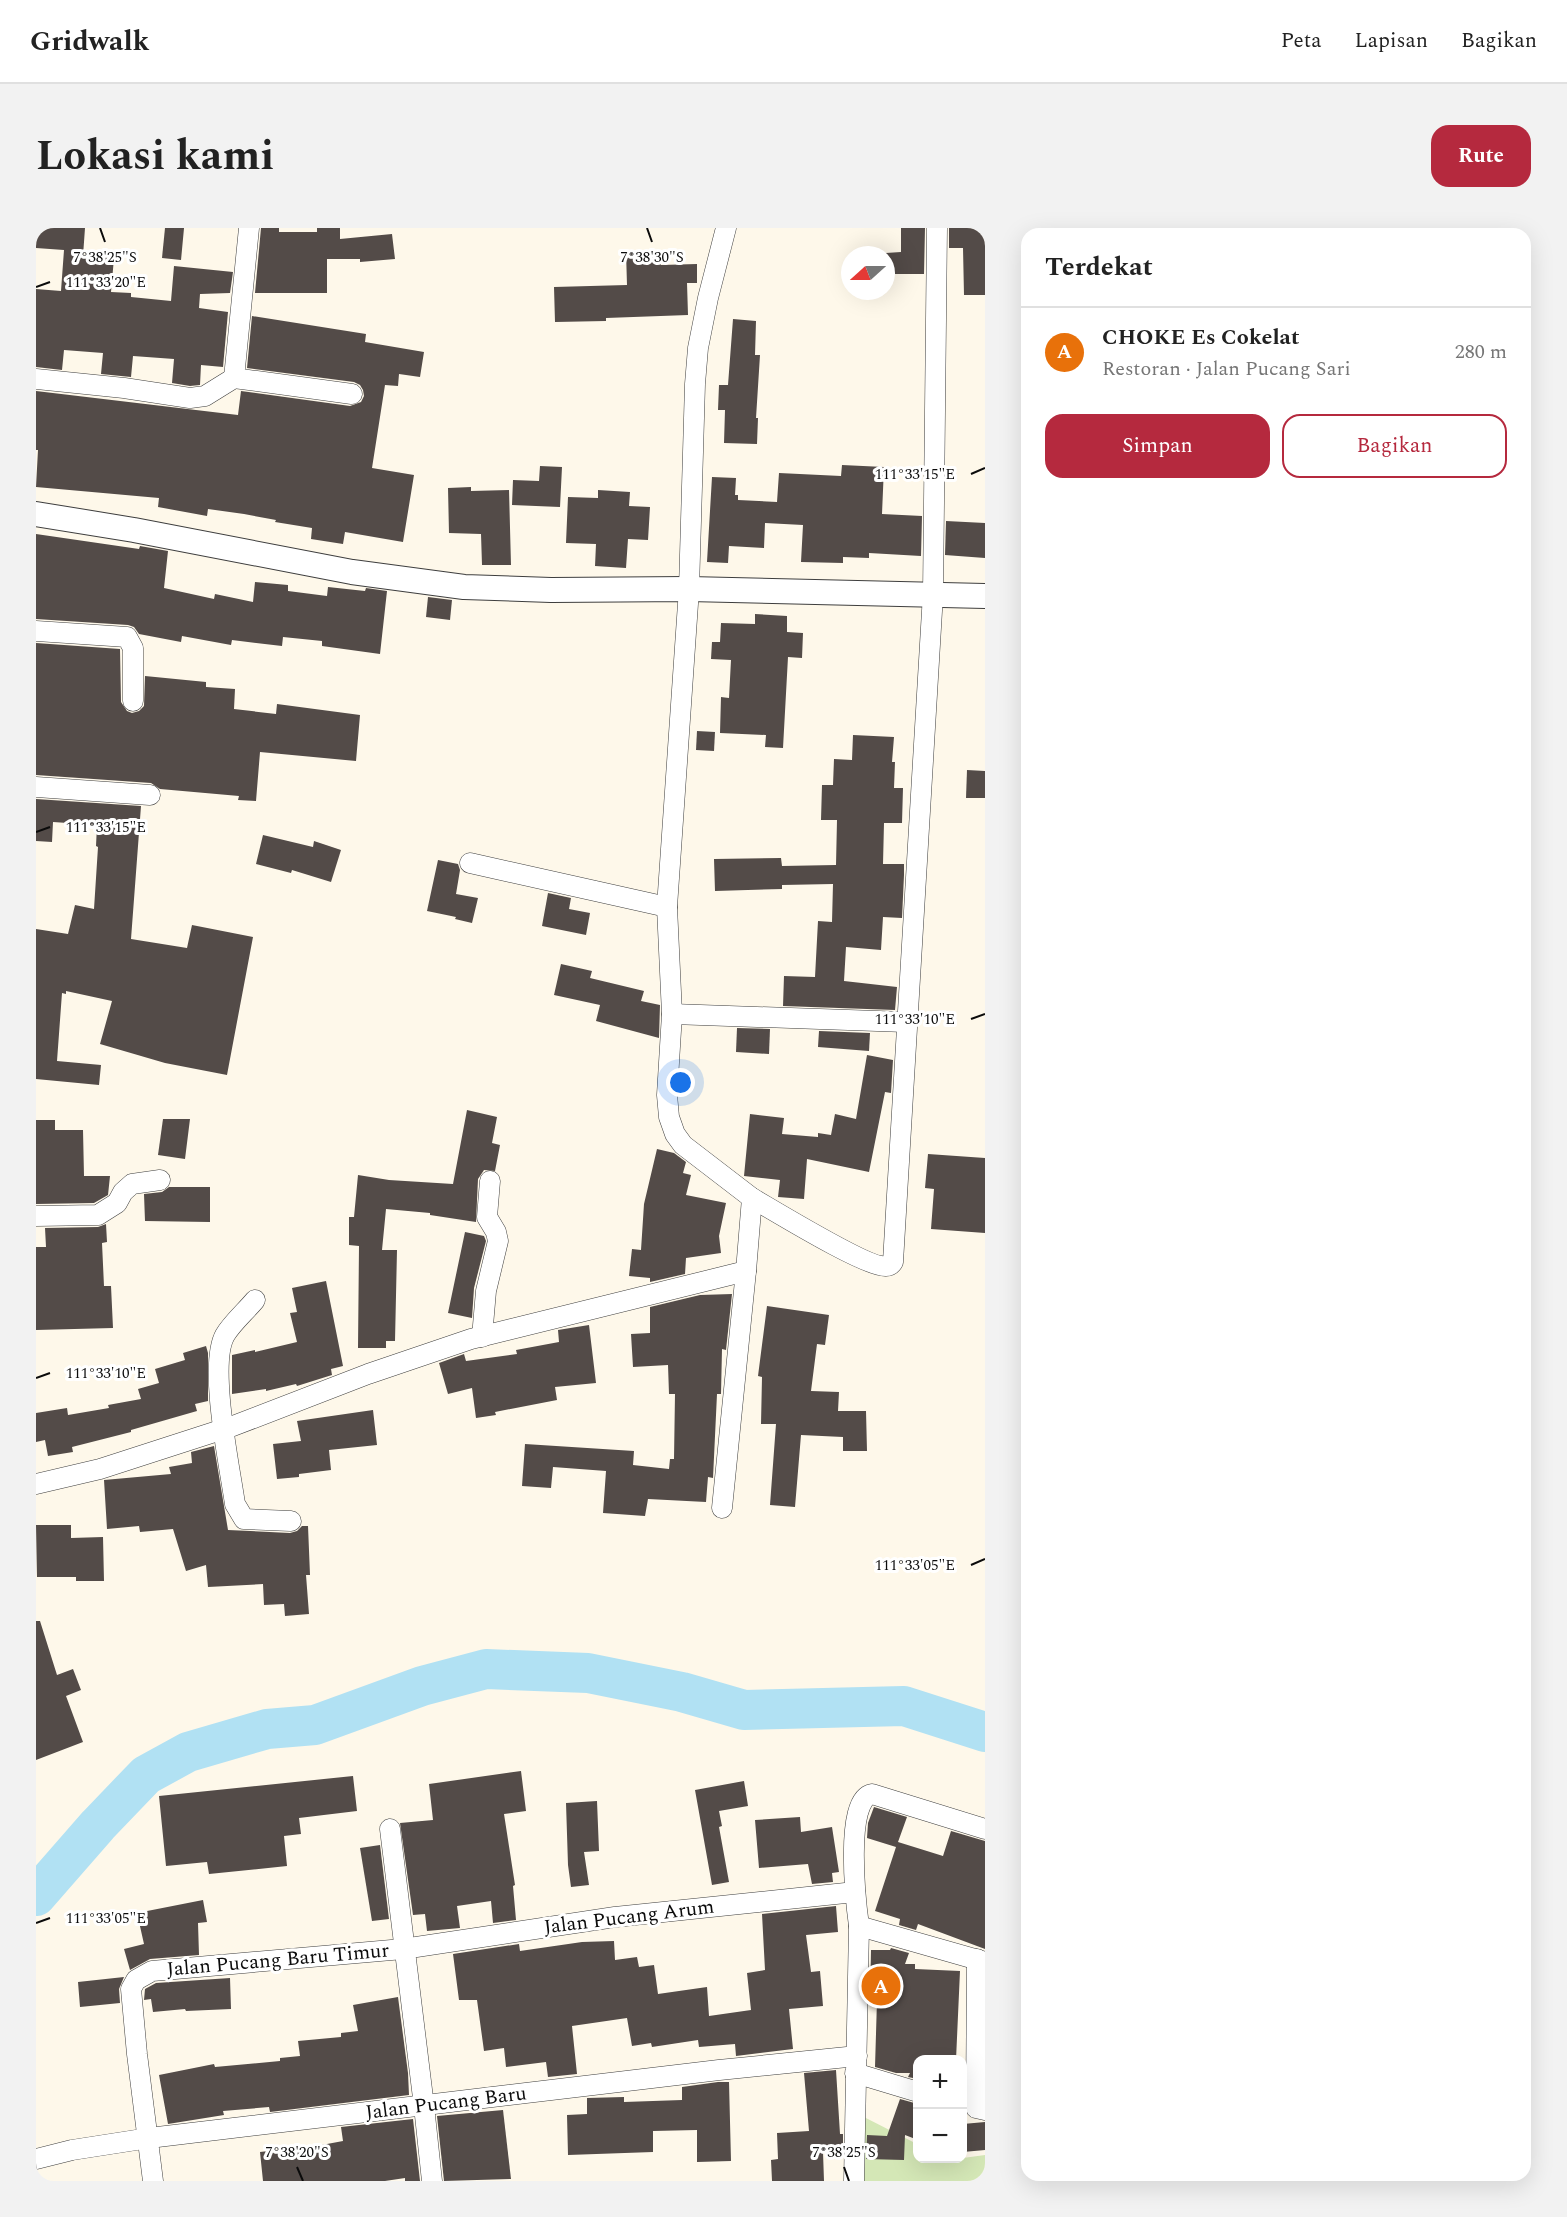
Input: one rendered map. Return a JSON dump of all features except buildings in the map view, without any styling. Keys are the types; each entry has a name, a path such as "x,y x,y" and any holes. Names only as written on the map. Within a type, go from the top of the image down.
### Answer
{"street":[{"path":"234,378 249,228"},
{"path":"726,228 698,348 695,384 689,589 667,907 672,1014 667,1095 669,1117 675,1134 683,1145 752,1198 854,1256 883,1267 893,1262 933,594 937,228"},
{"path":"36,379 194,398 205,396 234,378 352,394"},
{"path":"36,514 134,530 352,572 464,587 551,590 689,589 985,596"},
{"path":"36,631 127,637 133,648 132,701"},
{"path":"36,787 150,795"},
{"path":"470,863 667,907"},
{"path":"672,1014 906,1022"},
{"path":"36,1216 98,1215 117,1203 123,1192 132,1184 160,1180"},
{"path":"482,1337 486,1291 498,1241 496,1232 487,1217 490,1181"},
{"path":"722,1508 747,1270 752,1198"},
{"path":"36,1484 100,1469 225,1428 368,1374 482,1337 747,1270"},
{"path":"255,1300 225,1335 220,1348 220,1386 235,1504 244,1519 291,1521"},
{"path":"854,2181 859,1926 855,1892 855,1821 862,1799 872,1794 985,1829"},
{"path":"390,1829 432,2181"},
{"name":"Jalan Pucang Arum","path":"403,1949 615,1917 855,1892"},
{"path":"859,1926 981,1960 975,2108"},
{"name":"Jalan Pucang Baru Timur","path":"149,2139 132,2006 131,1989 136,1980 152,1971 403,1949"},
{"path":"856,2064 913,2090"},
{"name":"Jalan Pucang Baru","path":"36,2158 72,2150 149,2139 719,2070 856,2064"},
{"path":"149,2139 153,2181"}],"green space":[{"path":"860,2115 913,2142 913,2163 967,2163 967,2157 985,2155 985,2181 859,2181"}],"waterway":[{"path":"36,1896 98,1825 146,1775 188,1752 267,1729 315,1725 422,1686 486,1669 588,1673 682,1692 744,1710 904,1706 985,1732"}],"place":[{"name":"CHOKE Es Cokelat","path":"881,1986"}]}
